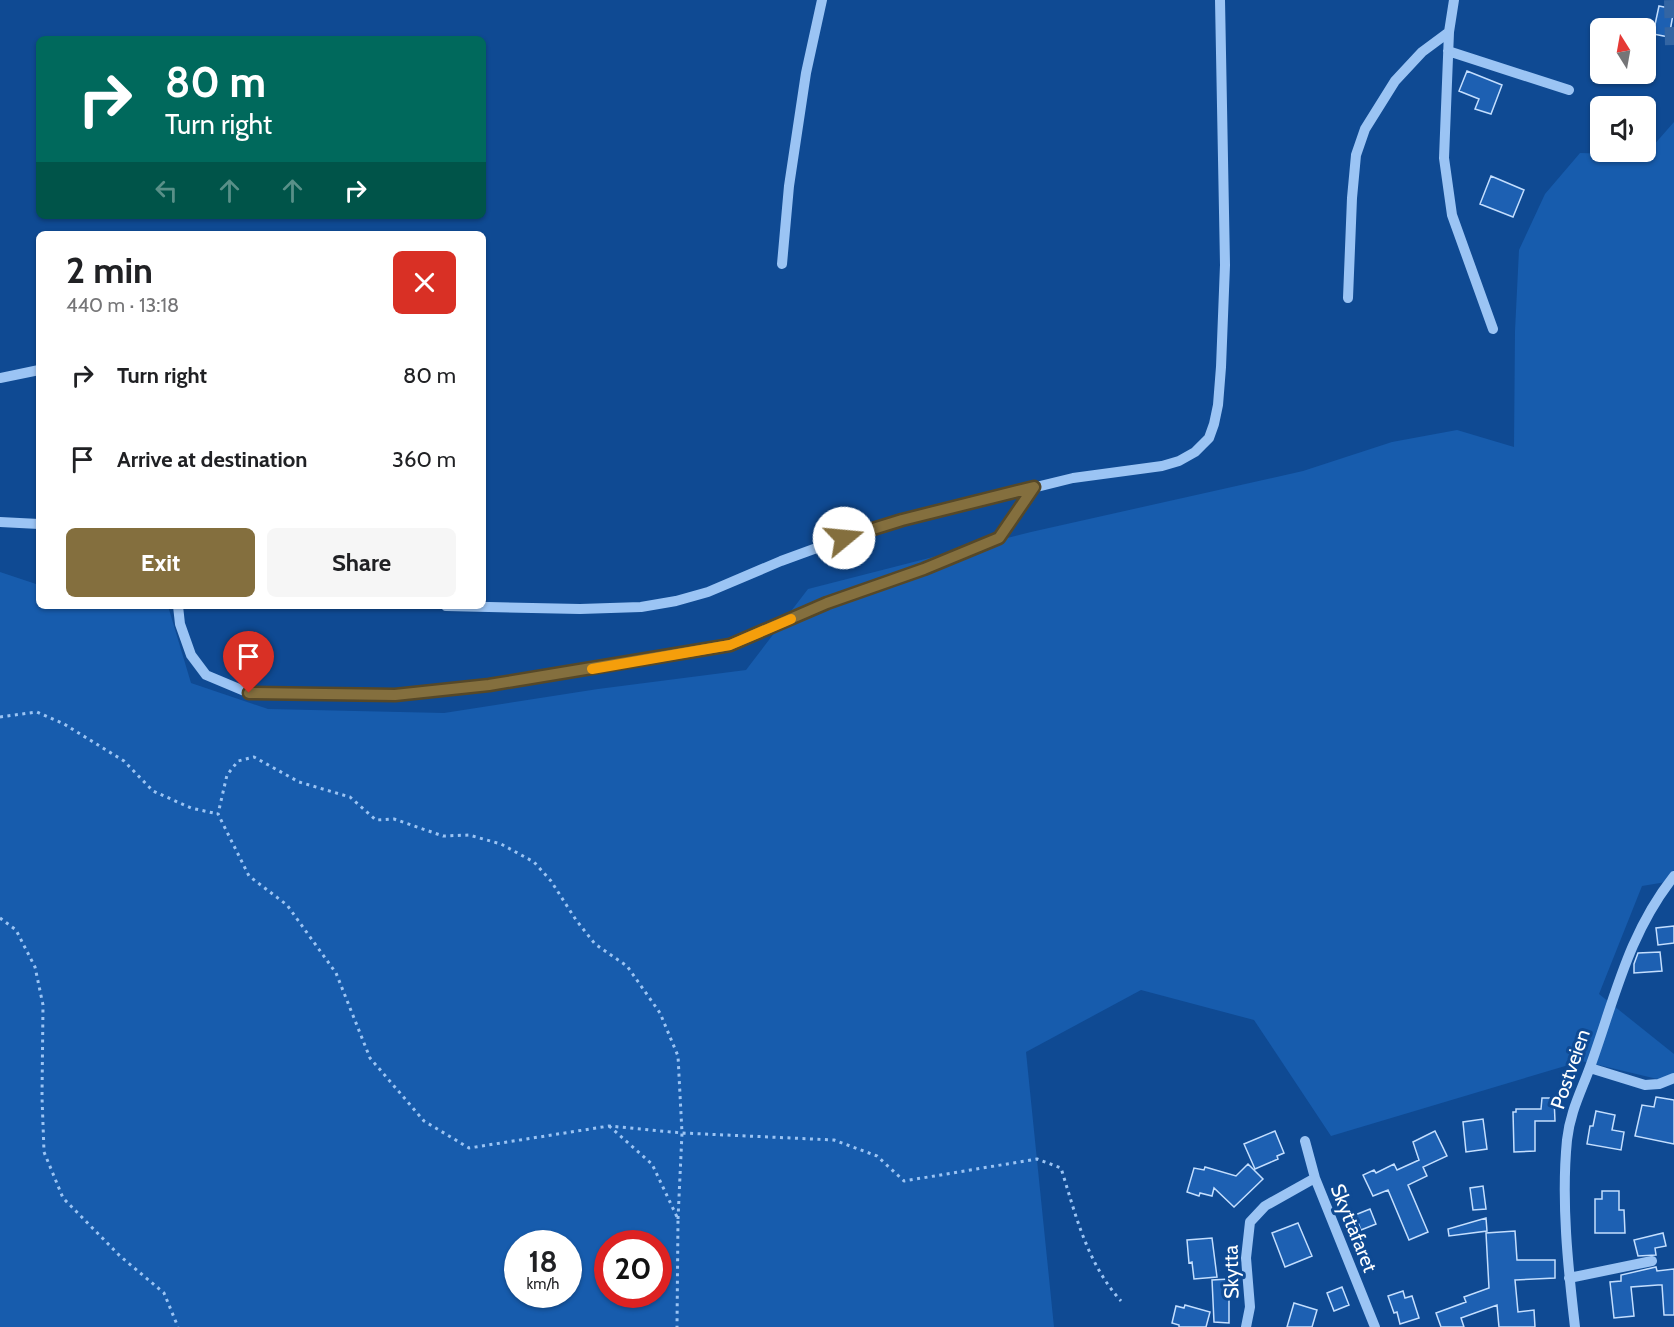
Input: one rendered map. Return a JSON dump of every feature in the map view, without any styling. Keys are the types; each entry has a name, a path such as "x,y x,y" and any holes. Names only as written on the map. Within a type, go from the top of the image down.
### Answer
{"street":[{"path":"782,264 789,186 806,73 822,0"},
{"path":"486,607 641,607 676,601 708,592 781,561 844,538 902,520 1073,478 1162,466 1179,461 1195,452 1209,438 1214,424 1221,367 1225,265 1220,0"},
{"path":"1454,0 1449,32 1444,158 1452,215 1493,329"},
{"path":"1348,298 1356,155 1365,129 1395,81 1422,52 1449,32"},
{"path":"1448,51 1569,90"},
{"path":"0,378 36,371"},
{"path":"178,609 180,624 191,655 206,675 249,693 395,695 489,685 730,645 827,603 924,569 999,538 1034,487"},
{"path":"0,522 36,524"},
{"name":"Postveien","path":"1575,1327 1569,1278 1565,1183 1571,1114 1590,1068 1625,962 1644,920 1674,876"},
{"path":"1590,1068 1645,1085 1659,1084 1674,1078"},
{"name":"Skyttafaret","path":"1305,1141 1315,1178 1375,1327"},
{"name":"Skytta","path":"1246,1327 1250,1307 1246,1258 1251,1222 1265,1206 1315,1178"},
{"path":"1569,1278 1652,1261"}],"path":[{"path":"0,717 37,712 64,724 124,761 153,791 191,808 218,814"},
{"path":"677,1327 682,1133 678,1056 660,1013 627,966 595,944 576,920 551,881 534,862 501,844 469,835 443,836 394,819 376,820 350,797 299,782 254,757 238,762 227,775 218,814 249,876 287,905 336,973 370,1058 424,1121 469,1148 609,1126 682,1133 834,1140 877,1156 904,1181 1037,1159 1061,1168 1082,1238 1106,1285 1121,1301"},
{"path":"0,918 16,930 35,967 43,1005 44,1152 59,1189 63,1198 120,1256 164,1293 178,1327"},
{"path":"609,1126 652,1164 678,1219"}],"shaded area":[{"path":"1674,122 1674,870 1666,882 1642,886 1599,994 1674,1054 1674,1083 1582,1061 1331,1136 1254,1020 1141,990 1026,1052 1054,1327 0,1327 0,572 36,584 36,609 169,609 191,683 268,709 444,713 598,689 746,670 808,589 1031,532 1303,471 1392,442 1457,430 1514,447 1515,331 1519,250 1545,194 1580,153 1590,153 1590,162 1656,162 1656,142"}],"building":[{"path":"1659,6 1674,9 1669,37 1656,35"},
{"path":"1467,71 1502,85 1491,114 1475,109 1479,99 1459,91"},
{"path":"1491,176 1524,190 1513,217 1480,204"},
{"path":"1674,926 1674,943 1658,945 1656,928"},
{"path":"1660,952 1662,971 1634,973 1638,953"},
{"path":"1656,1097 1674,1100 1674,1144 1635,1136 1642,1105 1654,1107"},
{"path":"1542,1098 1554,1098 1555,1121 1535,1121 1535,1151 1514,1152 1513,1112 1516,1112 1516,1109 1541,1109"},
{"path":"1596,1111 1615,1115 1612,1130 1624,1132 1621,1150 1587,1144 1590,1126 1593,1126"},
{"path":"1483,1119 1487,1149 1466,1152 1463,1122"},
{"path":"1275,1131 1284,1153 1277,1156 1278,1159 1255,1169 1244,1144"},
{"path":"1435,1131 1447,1156 1423,1167 1427,1176 1408,1185 1428,1232 1409,1240 1388,1190 1373,1196 1363,1175 1374,1170 1376,1173 1394,1164 1397,1170 1419,1160 1413,1142"},
{"path":"1248,1164 1263,1179 1234,1207 1214,1188 1212,1196 1200,1193 1199,1196 1187,1192 1194,1168 1204,1170 1205,1167 1236,1176"},
{"path":"1483,1186 1486,1209 1473,1210 1470,1188"},
{"path":"1602,1191 1619,1191 1619,1210 1624,1210 1625,1233 1595,1233 1595,1199 1602,1199"},
{"path":"1370,1209 1376,1224 1361,1230 1355,1215"},
{"path":"1486,1218 1487,1231 1449,1236 1448,1229"},
{"path":"1298,1223 1312,1256 1285,1267 1272,1233"},
{"path":"1515,1231 1517,1260 1555,1260 1555,1278 1515,1280 1518,1312 1534,1310 1535,1327 1499,1327 1497,1305 1461,1318 1464,1327 1441,1327 1436,1313 1466,1302 1464,1297 1489,1288 1486,1233"},
{"path":"1663,1233 1666,1246 1655,1248 1656,1255 1638,1256 1634,1240"},
{"path":"1212,1238 1217,1277 1194,1279 1192,1262 1189,1263 1187,1240"},
{"path":"1656,1267 1657,1271 1674,1269 1674,1315 1664,1315 1662,1285 1658,1285 1631,1287 1634,1316 1614,1318 1610,1282 1621,1281 1621,1275"},
{"path":"1229,1279 1229,1323 1214,1322 1212,1280"},
{"path":"1342,1287 1349,1305 1334,1311 1327,1293"},
{"path":"1403,1291 1405,1298 1412,1296 1419,1318 1400,1324 1397,1312 1394,1313 1388,1296"},
{"path":"1294,1303 1317,1310 1312,1327 1287,1327"},
{"path":"1185,1305 1210,1312 1206,1327 1179,1327 1172,1323 1176,1306 1184,1308"}],"tunnel":[{"path":"1673,0 1674,47"}],"slow traffic":[{"path":"592,669 730,645 791,619"}],"route":[{"path":"249,693 395,695 489,685 730,645 827,603 924,569 999,538 1034,487 902,520 844,538"}]}
